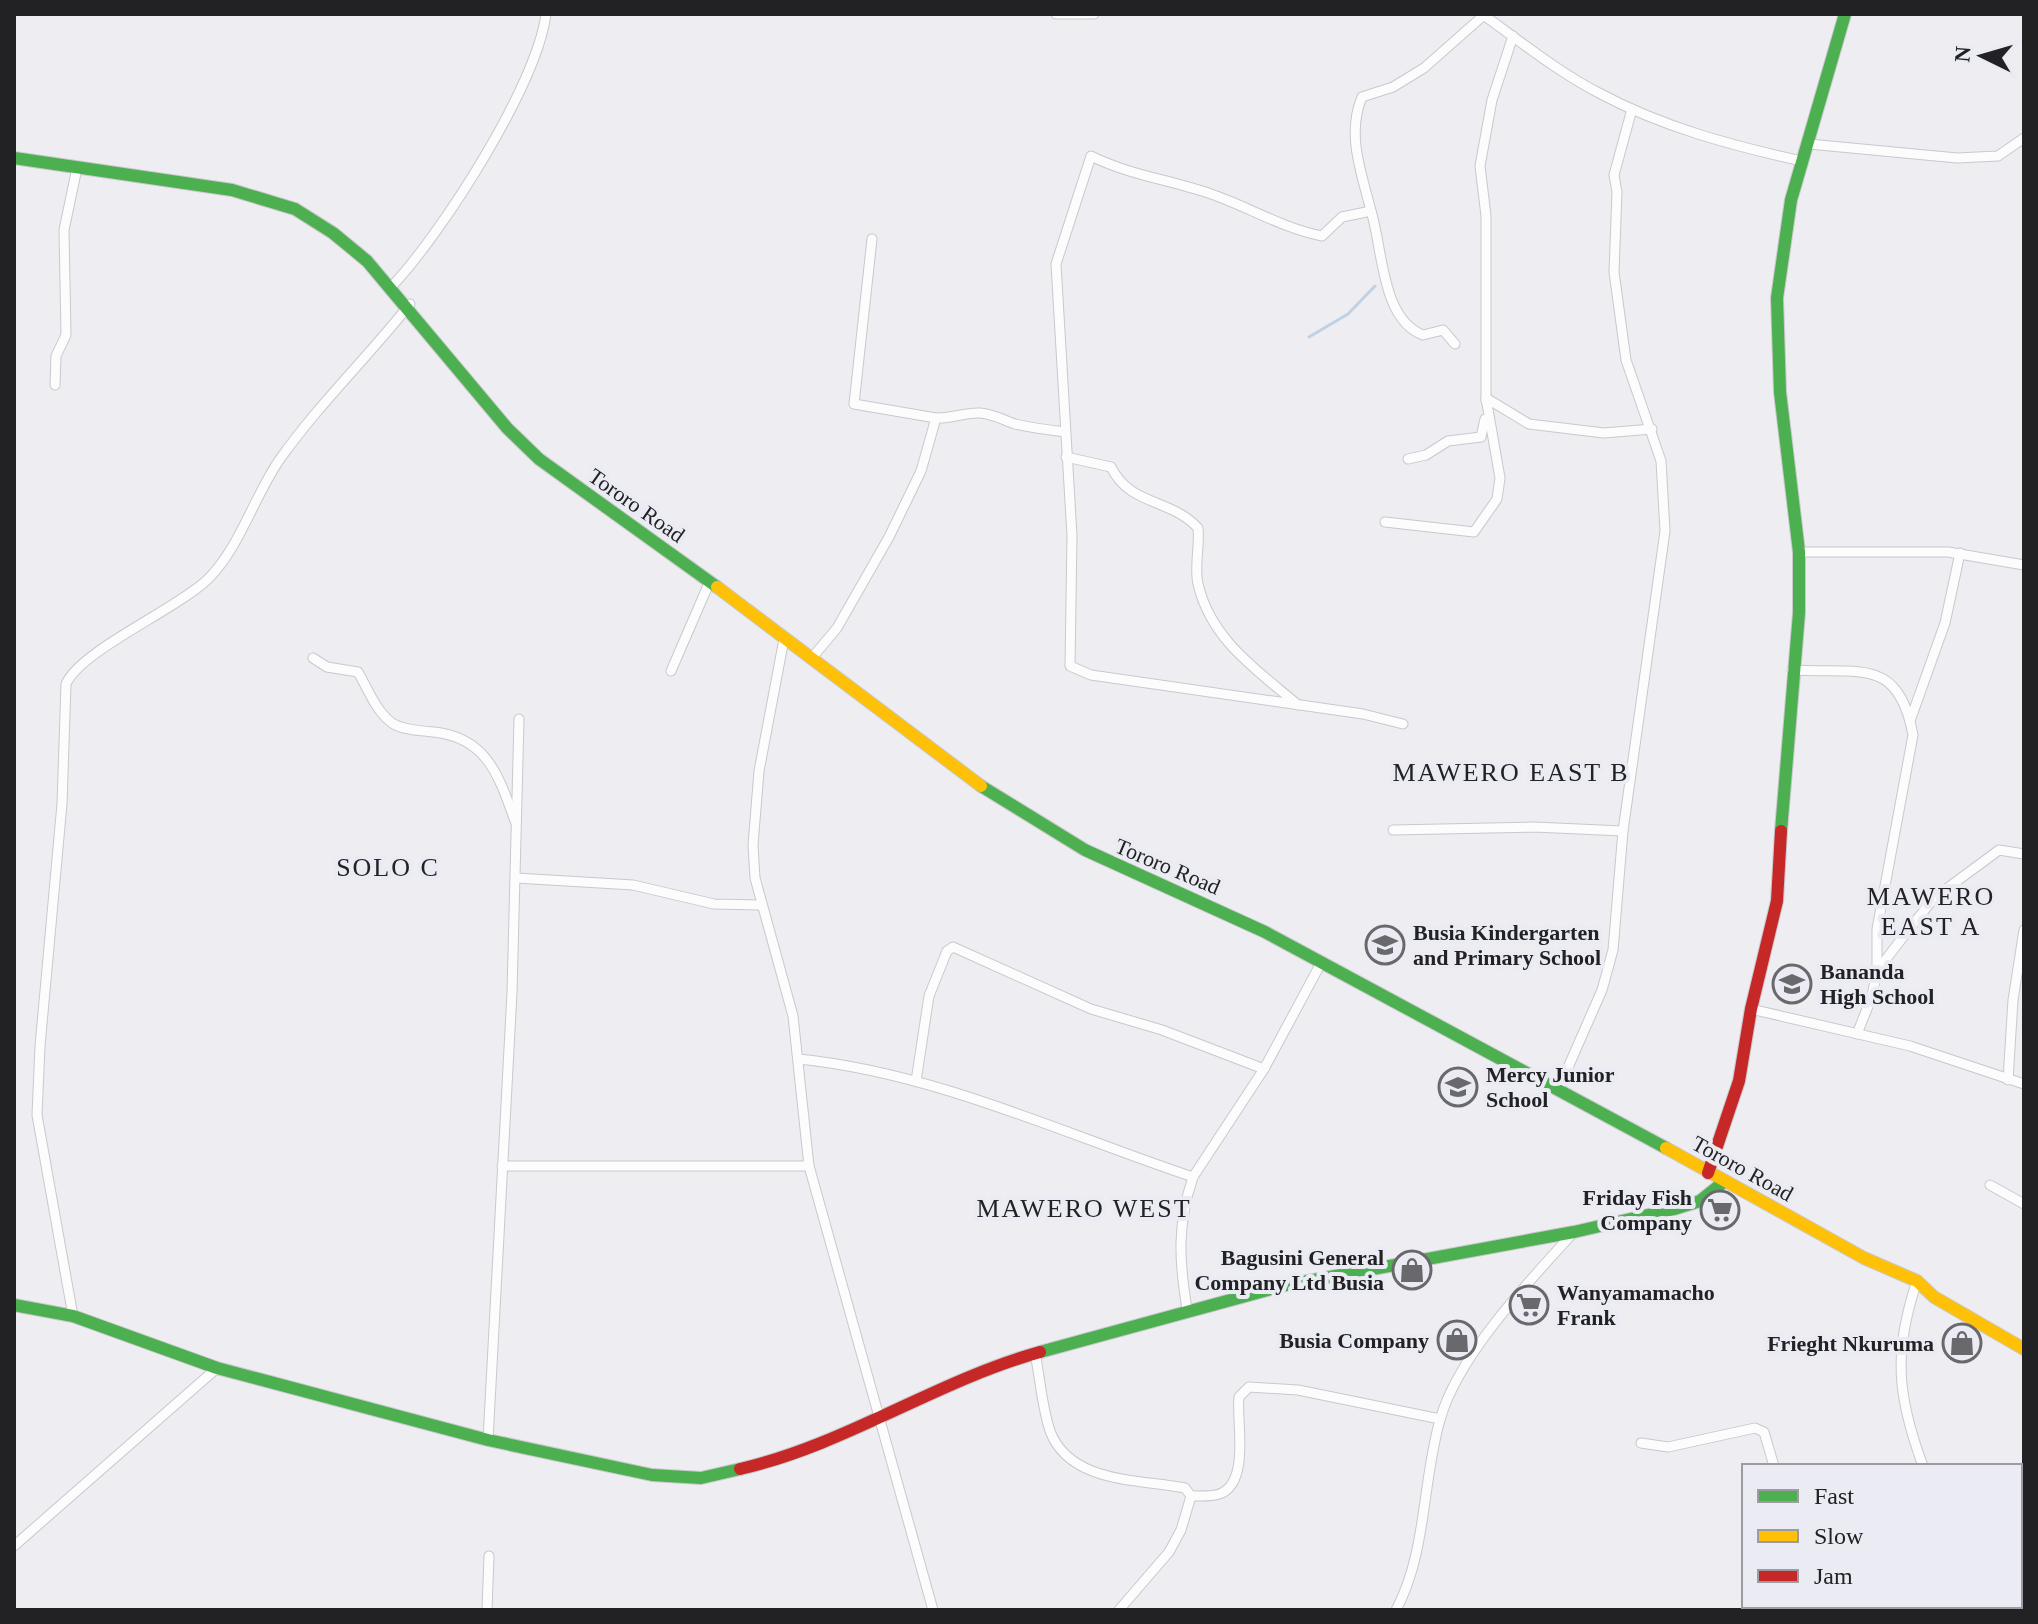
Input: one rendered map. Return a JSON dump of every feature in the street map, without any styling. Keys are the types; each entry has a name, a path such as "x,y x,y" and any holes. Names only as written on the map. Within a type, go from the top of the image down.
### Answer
{"main road":[{"path":"1708,1173 1732,1111 1751,1009 1777,901 1792,670 1799,613 1799,552 1780,392 1777,298 1781,252 1802,161 1845,14"},
{"name":"Tororo Road","path":"14,158 258,195 291,206 346,242 393,285 467,381 535,455 710,581 982,786 1056,835 1126,871 1243,921 1559,1088 1864,1258 1917,1281 1934,1297 2024,1349"},
{"path":"14,1305 73,1316 217,1368 488,1440 652,1475 701,1478 767,1463 878,1418 961,1379 1035,1353 1187,1309 1286,1285 1574,1232 1690,1205 1725,1181"}],"street":[{"path":"393,285 422,254 485,154 521,82 546,14"},
{"path":"1056,14 1094,14"},
{"path":"1455,344 1443,330 1423,335 1405,326 1382,275 1380,241 1354,144 1357,109 1362,97 1393,87 1424,68 1483,15 1597,92 1632,109 1727,144 1802,161"},
{"path":"1408,459 1426,455 1448,441 1481,437 1486,398 1486,216 1480,166 1492,100 1513,36"},
{"path":"1559,1088 1610,965 1623,831 1665,531 1661,461 1626,360 1614,272 1617,192 1614,175 1632,109"},
{"path":"1809,144 1957,158 1998,156 2024,140"},
{"path":"1371,211 1342,217 1322,236 1294,230 1209,193 1115,168 1091,156 1056,264 1072,536 1070,666 1091,675 1363,714 1403,724"},
{"path":"55,385 56,356 66,335 66,210 77,168"},
{"path":"872,239 854,404 936,418 956,419 975,413 998,416 1011,423 1065,432"},
{"path":"73,1316 37,1115 40,1046 62,804 66,684 71,673 91,655 154,618 211,577 280,459 410,304"},
{"path":"1486,398 1529,424 1604,433 1652,429"},
{"path":"1385,522 1474,532 1480,528 1497,499 1500,478 1486,398"},
{"path":"811,659 837,628 889,537 921,471 936,418"},
{"path":"1066,457 1111,467 1119,483 1138,497 1161,504 1198,528 1197,581 1215,627 1229,646 1298,705"},
{"path":"1799,552 1960,553 2024,565"},
{"path":"1910,721 1945,623 1960,553"},
{"path":"671,671 710,581"},
{"path":"784,639 763,745 752,855 760,905 786,986 799,1059 809,1166 933,1610"},
{"path":"313,658 327,667 358,672 375,705 394,725 447,733 482,752 497,769 518,828"},
{"path":"1792,670 1884,677 1901,693 1913,735 1877,929 1877,971 1872,996 1857,1034"},
{"path":"488,1440 516,878 519,719"},
{"path":"1393,830 1534,827 1623,831"},
{"path":"1877,971 1934,898 1965,872 1999,850 2024,854"},
{"path":"516,878 633,885 714,904 760,905"},
{"path":"2008,1080 2013,1000 2024,930"},
{"path":"916,1081 929,996 947,951 953,947 1091,1009 1162,1030 1264,1069"},
{"path":"1187,1309 1179,1255 1184,1203 1193,1177 1264,1069 1321,963"},
{"path":"1751,1009 1974,1065 2024,1084"},
{"path":"799,1059 834,1062 916,1081 1193,1177"},
{"path":"502,1166 809,1166"},
{"path":"1990,1185 2024,1204"},
{"path":"1396,1610 1414,1559 1440,1419 1457,1380 1515,1296 1574,1232"},
{"path":"1917,1281 1903,1321 1898,1372 1922,1464"},
{"path":"1035,1353 1050,1430 1065,1454 1117,1478 1185,1488 1191,1496"},
{"path":"14,1546 217,1368"},
{"path":"1191,1496 1220,1494 1228,1489 1242,1444 1239,1397 1249,1387 1298,1390 1440,1419"},
{"path":"1641,1443 1668,1447 1755,1428 1764,1432 1773,1464"},
{"path":"1119,1610 1151,1578 1169,1552 1181,1530 1191,1496"},
{"path":"487,1610 489,1556"}],"waterway":[{"path":"1309,337 1348,314 1375,286"}],"traffic: fast":[{"path":"1781,831 1799,613 1799,552 1780,392 1777,298 1791,200 1845,14"},
{"path":"14,158 232,190 295,209 333,233 367,261 507,428 539,459 717,587"},
{"path":"981,786 1085,850 1265,932 1666,1148"},
{"path":"1040,1352 1286,1285 1574,1232 1674,1209 1700,1201 1725,1181"},
{"path":"14,1305 73,1316 217,1368 488,1440 652,1475 701,1478 740,1469"}],"traffic: slow":[{"path":"717,587 981,786"},
{"path":"1666,1148 1864,1258 1917,1281 1934,1297 2024,1349"}],"traffic: jam":[{"path":"1708,1173 1739,1081 1751,1009 1777,901 1781,831"},
{"path":"740,1469 817,1445 964,1379 1040,1352"}],"place":[{"name":"Busia Kindergarten and Primary School","path":"1385,945"},
{"name":"Bananda High School","path":"1792,984"},
{"name":"Mercy Junior School","path":"1458,1087"},
{"name":"Friday Fish Company","path":"1720,1210"},
{"name":"Bagusini General Company Ltd Busia","path":"1412,1270"},
{"name":"Wanyamamacho Frank","path":"1529,1305"},
{"name":"Busia Company","path":"1457,1340"},
{"name":"Frieght Nkuruma","path":"1962,1343"}],"district":[{"name":"MAWERO EAST B","path":"1511,772"},
{"name":"SOLO C","path":"388,867"},
{"name":"MAWERO EAST A","path":"1931,911"},
{"name":"MAWERO WEST","path":"1084,1208"}]}
